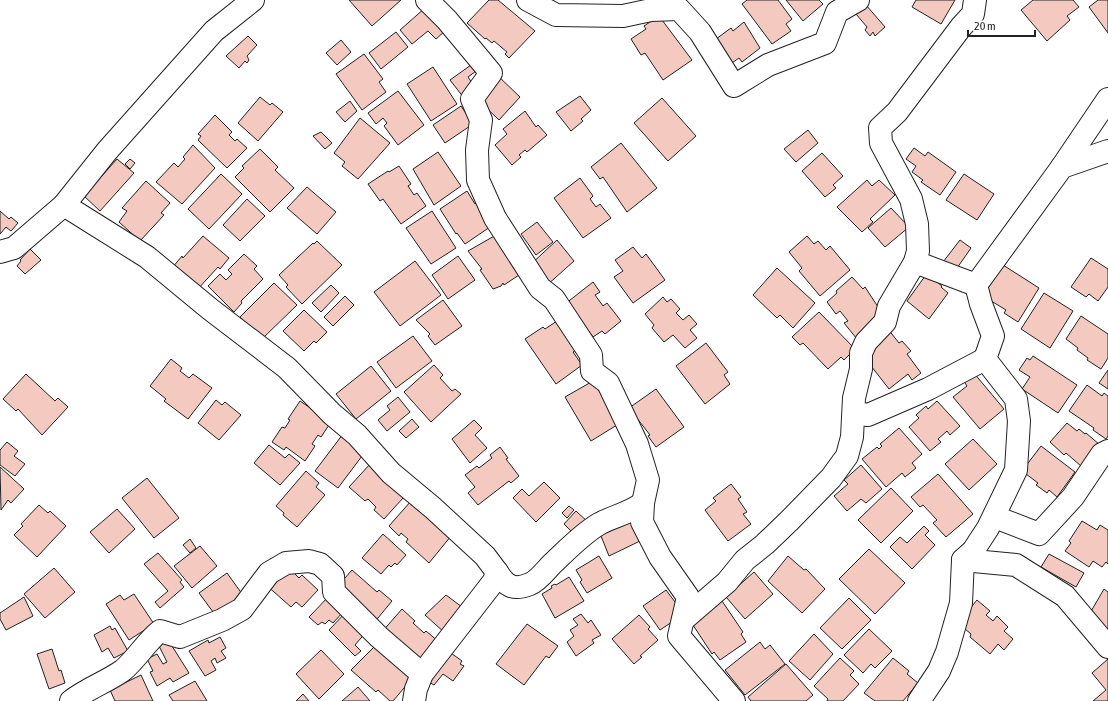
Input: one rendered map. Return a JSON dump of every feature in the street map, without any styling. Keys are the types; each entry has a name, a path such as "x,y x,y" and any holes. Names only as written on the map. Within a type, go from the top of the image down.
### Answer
{"street":[{"path":"0,252 14,248 64,205 107,151 214,31 253,0"},
{"path":"427,0 447,20 491,73 472,99 481,120 478,150 478,180 499,224 540,288 554,299 591,355 592,371 608,384 616,400 637,444 648,480 643,503 642,522 660,557 688,597 679,636 734,701"},
{"path":"528,0 556,15 623,16 651,10 679,9 700,32 734,86 768,65 825,43 837,12 858,0"},
{"path":"683,620 727,582 745,560 765,544 789,521 831,478 847,456 852,437 854,398 861,369 861,353 866,342 886,322 889,306 915,262 918,251 918,235 910,199 881,143 880,128 897,112 973,14 975,0"},
{"path":"854,412 868,415 928,389 985,359 993,336 980,304 976,285 1062,168 1108,99"},
{"path":"1062,168 1108,151"},
{"path":"64,205 147,258 287,368 332,414 357,436 390,473 433,508 485,556 505,585 512,587 530,584 570,546 598,525 614,516 633,510 643,503"},
{"path":"915,262 976,285"},
{"path":"919,701 939,671 947,652 960,603 963,560 973,551 995,516 1016,470 1019,421 1016,399 985,359"},
{"path":"995,516 1039,534 1073,497 1102,454 1108,451"},
{"path":"963,560 1016,565 1065,596 1108,647"},
{"path":"71,701 121,671 134,660 148,641 160,631 180,637 222,620 242,609 269,573 286,563 309,561 320,564 333,576 334,592 379,637 422,674"},
{"path":"414,701 416,689 422,674 494,581 497,572"}],"building":[{"path":"349,0 401,0 372,26"},
{"path":"489,0 498,0 535,31 509,58 505,54 507,52 494,41 492,43 486,38 485,39 467,23"},
{"path":"747,0 778,0 792,19 786,24 791,31 772,44 742,4"},
{"path":"786,0 819,0 823,4 803,21"},
{"path":"916,0 955,0 941,24 912,7"},
{"path":"1033,0 1073,0 1079,7 1067,16 1070,20 1047,41 1021,10"},
{"path":"1098,0 1108,0 1108,33 1089,7"},
{"path":"866,5 885,27 875,36 873,32 870,36 865,30 867,27 856,14"},
{"path":"425,8 446,30 436,39 428,31 412,44 400,30"},
{"path":"659,16 692,60 663,80 645,53 641,55 631,39 646,29 644,26"},
{"path":"744,22 760,48 742,62 739,58 729,65 712,42 731,28 733,31"},
{"path":"396,32 408,47 381,69 369,53"},
{"path":"248,36 257,45 247,56 249,60 247,63 245,61 239,68 226,56"},
{"path":"341,40 351,52 337,65 326,53"},
{"path":"364,54 383,79 379,82 386,92 362,110 336,74"},
{"path":"471,65 476,71 468,77 476,89 464,98 450,80"},
{"path":"433,67 457,104 431,121 407,84"},
{"path":"496,74 520,97 499,120 475,97"},
{"path":"398,91 424,125 398,145 384,126 387,123 383,118 376,124 368,113"},
{"path":"580,96 591,110 581,119 583,121 571,131 556,112"},
{"path":"260,97 270,105 272,103 283,112 258,141 238,123"},
{"path":"662,98 696,136 668,161 634,123"},
{"path":"350,101 357,111 345,122 336,112"},
{"path":"461,106 473,124 445,143 433,125"},
{"path":"525,111 536,127 538,125 547,135 527,152 525,150 519,155 521,157 512,165 495,145 507,134 503,129"},
{"path":"215,115 232,132 229,135 235,141 237,139 247,148 227,168 198,140 201,136 198,134"},
{"path":"360,118 390,143 358,179 342,166 345,162 334,153"},
{"path":"808,130 818,143 796,162 784,149"},
{"path":"321,132 332,143 325,149 313,136"},
{"path":"621,143 657,188 627,212 603,177 600,179 591,167"},
{"path":"193,145 215,168 182,204 156,182 174,163 178,167 185,159 183,157"},
{"path":"914,148 925,156 928,152 956,172 940,195 921,182 923,180 912,172 916,166 906,159"},
{"path":"260,149 278,167 275,170 294,188 270,212 235,177 244,168 242,166"},
{"path":"438,152 461,186 434,205 413,169"},
{"path":"822,153 843,176 833,185 836,188 825,197 802,171"},
{"path":"117,159 134,173 100,211 84,196"},
{"path":"130,159 135,163 130,169 125,164"},
{"path":"399,166 411,184 408,186 414,195 417,193 426,206 401,224 383,199 380,201 368,184"},
{"path":"221,174 242,194 209,229 188,209"},
{"path":"964,174 994,194 977,220 946,200"},
{"path":"580,178 593,196 590,199 596,207 600,204 611,218 583,238 554,198"},
{"path":"867,180 872,186 879,180 895,195 870,219 873,222 862,232 837,207"},
{"path":"146,181 170,203 161,213 164,215 140,241 119,222 127,211 122,208"},
{"path":"307,187 336,212 317,234 287,208"},
{"path":"467,191 475,204 477,202 490,227 465,244 457,233 456,234 440,209"},
{"path":"247,199 265,216 240,241 223,225"},
{"path":"891,208 909,227 885,247 868,228"},
{"path":"0,211 9,219 11,217 18,223 11,231 6,227 0,234"},
{"path":"432,211 456,248 431,264 406,228"},
{"path":"537,222 553,242 536,255 521,234"},
{"path":"496,235 522,273 504,285 503,283 501,286 493,289 480,270 482,269 468,251"},
{"path":"203,236 229,258 220,269 218,267 197,290 172,268"},
{"path":"807,236 814,244 818,241 826,250 830,246 850,270 820,296 799,271 802,268 789,252"},
{"path":"557,240 574,261 546,286 529,266"},
{"path":"960,240 971,248 955,271 943,262"},
{"path":"317,241 342,265 302,304 286,287 288,285 279,275"},
{"path":"633,247 642,258 646,254 665,280 633,303 614,277 623,271 615,260"},
{"path":"30,249 41,260 25,274 17,266 21,261 20,260"},
{"path":"244,254 257,266 254,269 263,279 241,301 242,303 234,312 208,286 220,274 226,280 232,274 228,270"},
{"path":"458,256 475,280 448,299 432,275"},
{"path":"1091,258 1108,269 1108,287 1098,301 1089,294 1086,297 1071,287"},
{"path":"415,261 441,295 400,326 374,292"},
{"path":"1003,265 1039,288 1018,322 1004,313 1006,310 983,296"},
{"path":"777,268 815,303 793,328 780,315 777,318 753,295"},
{"path":"928,272 940,281 938,283 948,293 929,319 907,301"},
{"path":"852,277 863,289 865,287 880,310 880,320 857,339 844,323 848,321 840,311 836,314 827,302 837,293 836,291"},
{"path":"593,282 600,292 595,295 603,306 607,303 621,321 605,334 602,331 593,337 587,329 581,334 560,308"},
{"path":"274,283 297,305 262,339 240,317"},
{"path":"331,285 339,293 321,312 312,303"},
{"path":"1044,293 1073,311 1050,348 1021,329"},
{"path":"345,296 354,305 333,326 324,317"},
{"path":"663,297 667,302 671,299 680,309 676,313 683,320 689,315 697,324 690,330 697,338 685,348 673,335 664,342 652,328 654,325 645,314"},
{"path":"443,300 462,326 435,345 428,336 430,334 416,320"},
{"path":"304,310 327,332 316,343 314,341 304,351 283,331"},
{"path":"819,312 855,349 844,360 841,357 828,369 803,343 800,345 792,337"},
{"path":"1081,316 1108,334 1108,358 1101,369 1087,360 1088,358 1077,350 1078,348 1066,339"},
{"path":"560,319 579,348 573,352 582,365 556,384 525,339 543,327 545,329"},
{"path":"888,329 899,343 902,341 911,351 907,354 921,373 912,380 908,374 889,389 868,362 872,358 865,348"},
{"path":"413,336 432,361 396,388 377,362"},
{"path":"706,343 728,372 724,375 730,384 705,404 676,366"},
{"path":"1033,356 1077,385 1058,413 1022,389 1030,377 1019,370 1027,358 1030,360"},
{"path":"171,359 182,368 180,371 189,378 193,374 212,388 188,419 164,401 166,399 150,386"},
{"path":"434,365 443,375 440,378 452,391 455,389 461,394 431,422 404,392"},
{"path":"371,366 391,391 356,419 336,394"},
{"path":"1108,370 1108,389 1099,383"},
{"path":"973,372 1004,409 980,429 953,397 967,386 963,380"},
{"path":"26,374 55,401 58,398 68,407 42,435 18,409 16,411 3,399"},
{"path":"593,381 612,412 610,413 617,425 591,441 565,397"},
{"path":"1087,385 1102,396 1104,393 1108,396 1108,436 1106,439 1093,430 1094,428 1069,411"},
{"path":"656,389 684,427 656,447 648,436 650,435 629,408"},
{"path":"398,397 410,412 387,431 378,420 390,410 387,406"},
{"path":"216,400 222,405 225,402 241,415 219,440 198,423"},
{"path":"300,401 331,422 321,437 318,435 312,444 315,446 305,461 286,447 284,450 272,442 282,427 285,428 290,420 288,419"},
{"path":"937,401 960,426 950,435 947,431 938,439 941,442 930,451 909,427 919,418 916,415 926,406 928,409"},
{"path":"412,419 419,427 406,438 399,431"},
{"path":"474,420 482,428 475,435 487,448 470,463 452,439"},
{"path":"1067,423 1077,431 1079,429 1085,434 1086,433 1100,445 1081,466 1066,453 1064,455 1050,442"},
{"path":"899,428 922,454 912,463 916,468 905,477 902,473 886,487 862,459 877,447 879,449 882,446 880,444"},
{"path":"343,434 365,452 338,488 315,471"},
{"path":"973,439 997,464 969,490 945,464"},
{"path":"7,442 18,451 14,456 25,464 15,476 0,465 0,450"},
{"path":"269,445 285,458 289,454 300,463 280,485 254,463"},
{"path":"1041,446 1075,472 1057,497 1049,490 1047,493 1036,485 1038,483 1022,471"},
{"path":"500,447 508,458 506,459 519,476 511,483 509,481 478,505 468,493 475,487 465,475 477,466 479,468 492,458 490,455"},
{"path":"371,463 403,498 384,519 374,510 376,507 368,499 365,501 349,487"},
{"path":"861,465 882,489 866,503 861,499 847,511 834,496 848,484 844,480"},
{"path":"0,467 24,489 11,503 8,500 1,510"},
{"path":"306,471 319,483 316,487 325,495 297,527 283,515 284,513 276,506"},
{"path":"938,474 973,514 946,537 933,523 937,520 923,505 920,507 911,497"},
{"path":"147,478 179,518 154,538 122,498"},
{"path":"544,482 560,498 536,522 513,498 522,489 529,496"},
{"path":"731,484 741,497 738,499 747,512 743,514 751,524 728,541 705,510 716,501 713,498"},
{"path":"891,488 913,511 881,543 858,520"},
{"path":"411,501 451,536 429,563 406,542 408,539 401,533 399,536 389,526"},
{"path":"39,505 48,513 50,511 66,526 37,557 14,535 23,526 21,524"},
{"path":"569,506 574,510 567,518 562,513"},
{"path":"117,509 135,529 109,553 90,532"},
{"path":"576,511 589,523 576,536 564,524"},
{"path":"628,517 640,541 609,556 599,531"},
{"path":"1082,521 1097,530 1100,525 1108,530 1108,564 1106,562 1102,567 1093,561 1089,567 1065,551 1071,543 1069,541"},
{"path":"924,526 929,531 925,535 935,545 912,569 890,547 900,537 907,543"},
{"path":"383,534 406,555 397,565 395,563 391,567 389,565 381,574 362,558"},
{"path":"190,539 196,548 190,553 183,545"},
{"path":"200,546 217,566 192,588 174,566"},
{"path":"869,549 905,583 875,614 839,579"},
{"path":"158,553 182,580 180,582 184,587 160,608 155,602 168,591 144,564"},
{"path":"1049,554 1084,573 1076,587 1041,567"},
{"path":"599,556 612,578 587,593 580,582 582,580 576,570"},
{"path":"788,556 804,570 806,569 825,589 802,613 768,581"},
{"path":"54,568 75,592 45,618 24,594"},
{"path":"291,570 299,578 302,575 318,590 302,607 296,602 291,607 265,584"},
{"path":"352,570 377,592 379,590 392,601 373,624 337,587"},
{"path":"754,572 773,594 745,619 726,597"},
{"path":"227,573 245,598 219,620 199,593"},
{"path":"569,577 584,601 555,618 542,594 552,588 551,586 556,585"},
{"path":"1104,589 1108,592 1108,630 1090,613"},
{"path":"666,590 684,614 660,630 643,606"},
{"path":"134,594 154,624 129,640 106,604 120,595 124,600"},
{"path":"330,595 343,612 333,623 329,620 325,624 322,622 318,625 309,617"},
{"path":"446,595 466,610 445,633 425,615"},
{"path":"24,597 33,616 6,630 0,619 0,613"},
{"path":"849,598 871,620 842,649 820,628"},
{"path":"977,600 990,611 986,615 993,621 997,616 1008,627 1004,631 1013,639 1004,650 998,644 990,654 970,637 971,634 958,623"},
{"path":"722,601 743,632 741,634 746,642 720,660 714,652 712,654 691,622"},
{"path":"402,609 415,621 413,623 424,633 426,631 439,642 418,665 381,633"},
{"path":"347,611 367,631 355,645 361,651 355,656 329,630"},
{"path":"581,614 588,623 591,620 601,635 592,640 594,643 576,656 567,642 574,636 570,630 578,625 573,619"},
{"path":"639,615 650,627 648,629 658,640 640,656 642,657 634,664 612,639"},
{"path":"527,624 558,646 549,658 546,656 524,685 496,664"},
{"path":"110,626 112,630 115,628 128,651 114,658 108,648 102,652 94,635"},
{"path":"869,629 892,651 875,668 871,664 863,673 844,655"},
{"path":"814,634 833,654 810,680 789,661"},
{"path":"165,635 189,673 173,682 170,678 157,686 150,672 153,671 147,659 157,654 163,664 167,662 156,640"},
{"path":"220,637 226,648 221,651 226,658 217,663 215,658 211,661 216,670 205,676 189,651 208,640 209,643"},
{"path":"379,642 415,675 393,701 390,701 378,690 376,692 351,670"},
{"path":"760,642 765,649 770,645 785,664 745,695 725,670"},
{"path":"444,648 462,661 460,664 464,666 453,681 443,674 434,685 423,678"},
{"path":"52,649 59,671 61,670 65,683 49,689 37,654"},
{"path":"321,650 344,674 319,699 296,674"},
{"path":"840,658 854,671 850,675 859,684 843,701 827,701 828,699 814,686"},
{"path":"893,658 909,671 907,674 918,683 903,701 875,701 864,693"},
{"path":"1108,659 1108,701 1093,701 1106,690 1092,673"},
{"path":"786,664 813,695 806,701 751,701 748,697"},
{"path":"141,675 153,701 115,701 110,690"},
{"path":"195,681 207,701 173,701 169,695"},
{"path":"358,687 370,701 342,701"},
{"path":"303,694 309,701 296,701"}]}
